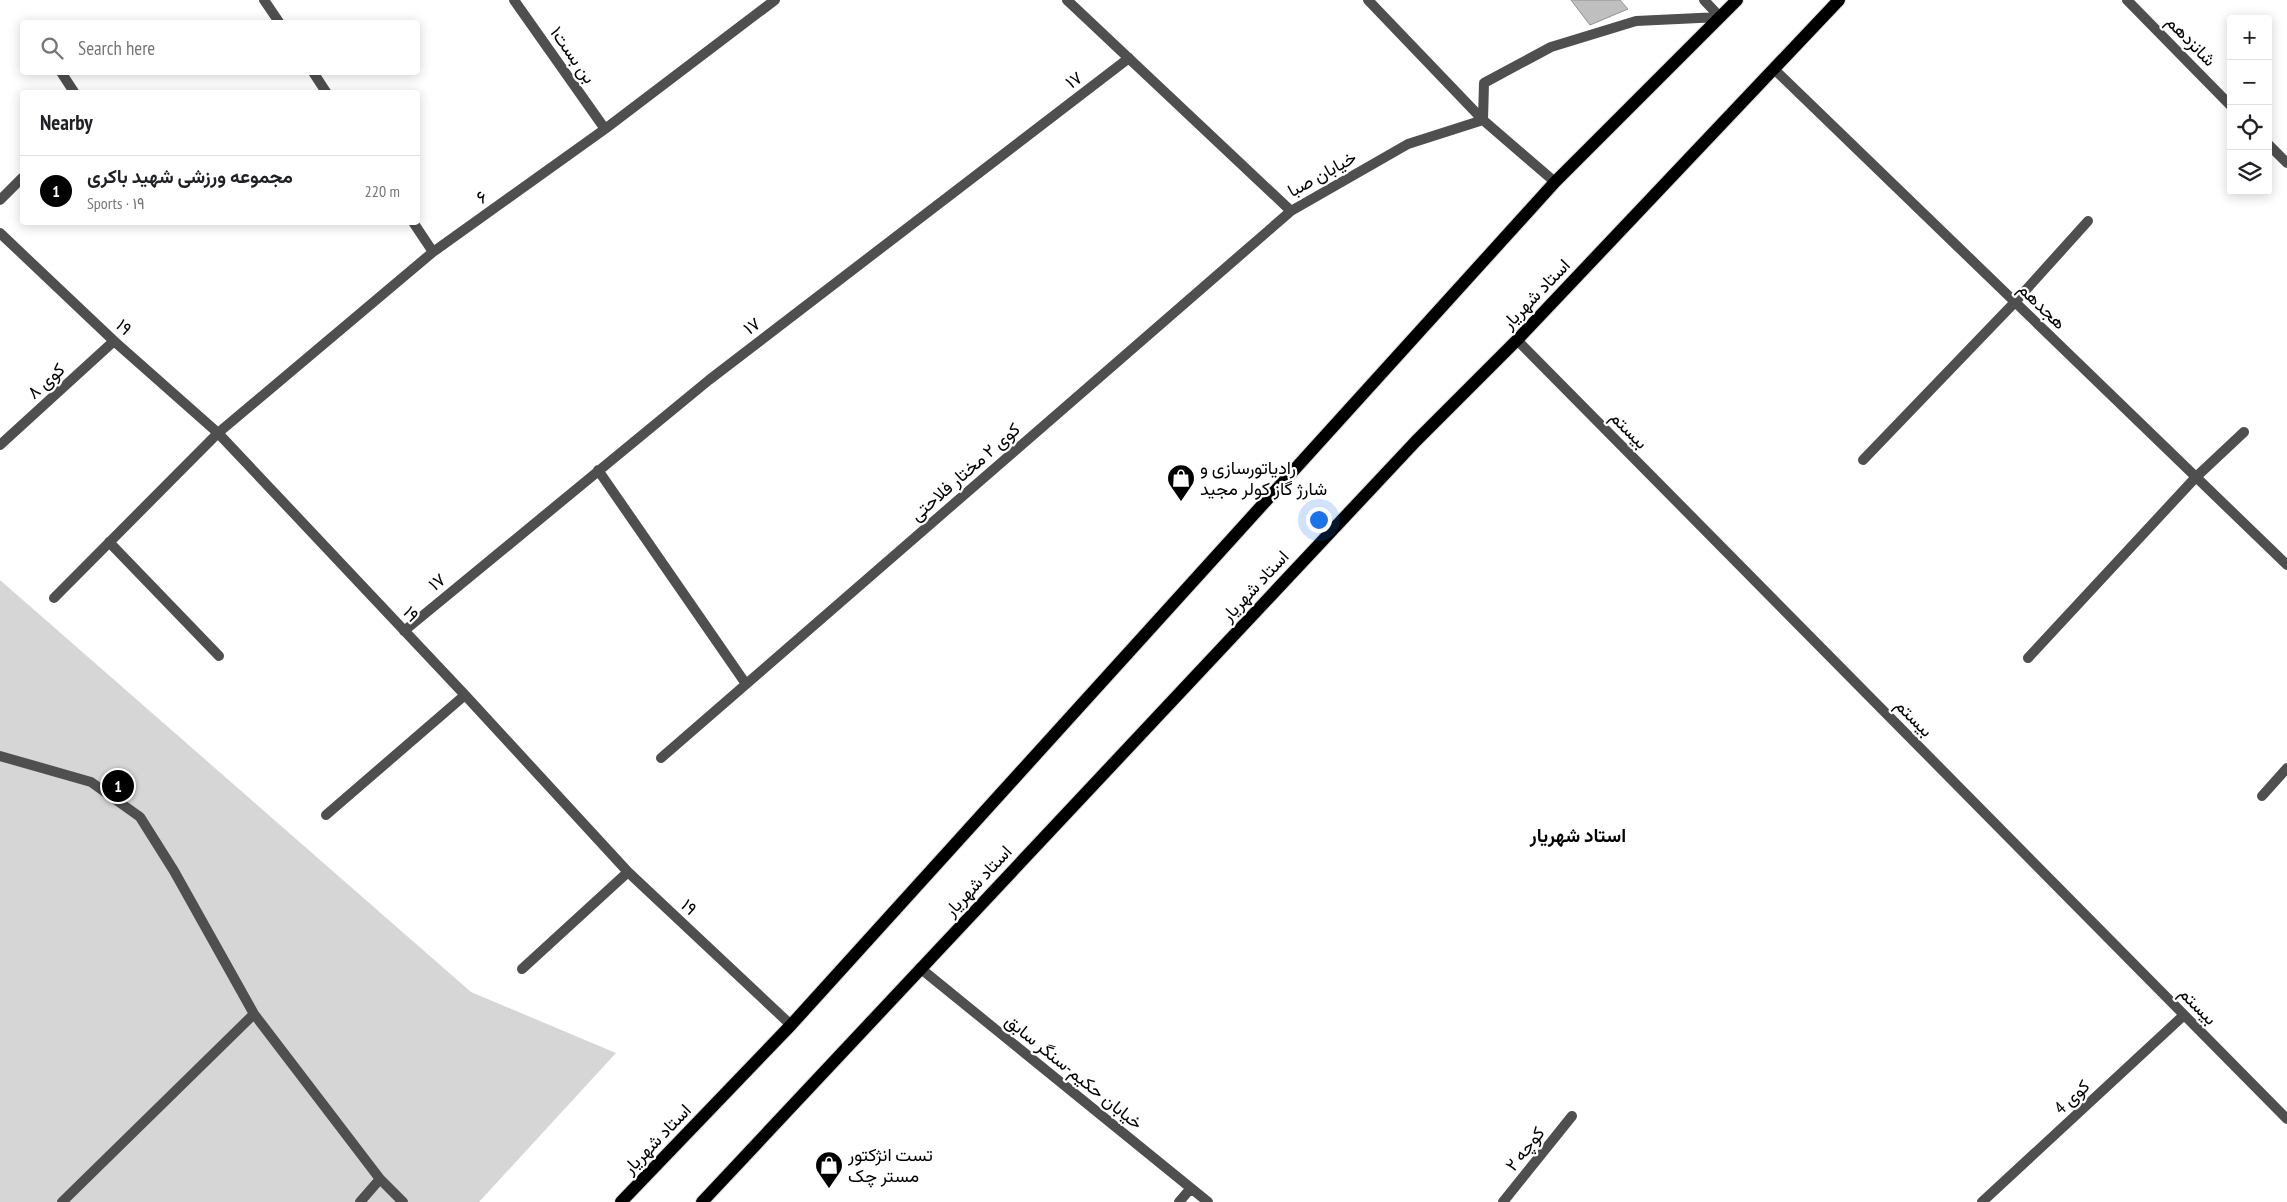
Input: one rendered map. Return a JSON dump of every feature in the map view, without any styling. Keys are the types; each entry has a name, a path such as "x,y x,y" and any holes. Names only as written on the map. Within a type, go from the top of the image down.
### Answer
{"main road":[{"name":"استاد شهریار","path":"621,1202 791,1025 1555,182 1737,0"},
{"name":"استاد شهریار","path":"702,1202 1416,442 1517,340 1840,0"}],"street":[{"path":"264,0 278,20"},
{"name":"بن بست۱","path":"514,0 605,129"},
{"name":"۶","path":"54,598 218,433 433,252 605,129 775,0"},
{"name":"خیابان صبا","path":"1067,0 1291,211 1408,144 1483,120"},
{"path":"1368,0 1483,120 1555,182"},
{"path":"1704,0 1720,17"},
{"name":"شانزدهم","path":"2128,0 2230,105"},
{"path":"1483,120 1484,83 1551,47 1636,21 1720,17"},
{"name":"۱۷","path":"404,630 709,380 1129,58"},
{"name":"هجدهم","path":"1774,69 2287,565"},
{"path":"63,75 73,90"},
{"path":"315,75 325,90"},
{"path":"2272,148 2287,163"},
{"path":"0,200 20,180"},
{"name":"کوی ۲ مختار فلاحتی","path":"661,758 1291,211"},
{"path":"1863,460 2015,302 2088,221"},
{"path":"415,225 433,252"},
{"name":"۱۹","path":"0,233 114,341 218,433 465,695 628,872 791,1025"},
{"name":"بیستم","path":"1517,340 2287,1120"},
{"name":"کوی ۸","path":"0,445 114,341"},
{"path":"2028,658 2196,477 2244,432"},
{"path":"598,470 746,684"},
{"path":"109,542 219,656"},
{"path":"326,815 465,695"},
{"path":"0,756 91,782 140,817 174,871 254,1014 380,1179 403,1202"},
{"path":"2262,796 2287,768"},
{"path":"522,969 628,872"},
{"name":"خیابان حکیم-سنگر سابق","path":"920,968 1208,1202"},
{"path":"62,1202 254,1014"},
{"name":"کوی 4","path":"1982,1202 2184,1015"},
{"name":"کوچه ۲","path":"1503,1202 1572,1116"},
{"path":"360,1202 380,1179"},
{"path":"1179,1202 1190,1188"}],"shaded area":[{"path":"0,580 471,992 616,1053 479,1202 0,1202"}],"building":[{"path":"1571,0 1620,0 1628,9 1590,25"}],"place":[{"name":"رادیاتورسازی و شارژ گاز کولر مجید","path":"1181,502"},
{"name":"مجموعه ورزشی شهید باکری","path":"118,786"},
{"name":"تست انژکتور مستر چک","path":"829,1189"}],"district":[{"name":"استاد شهریار","path":"1578,835"}]}
